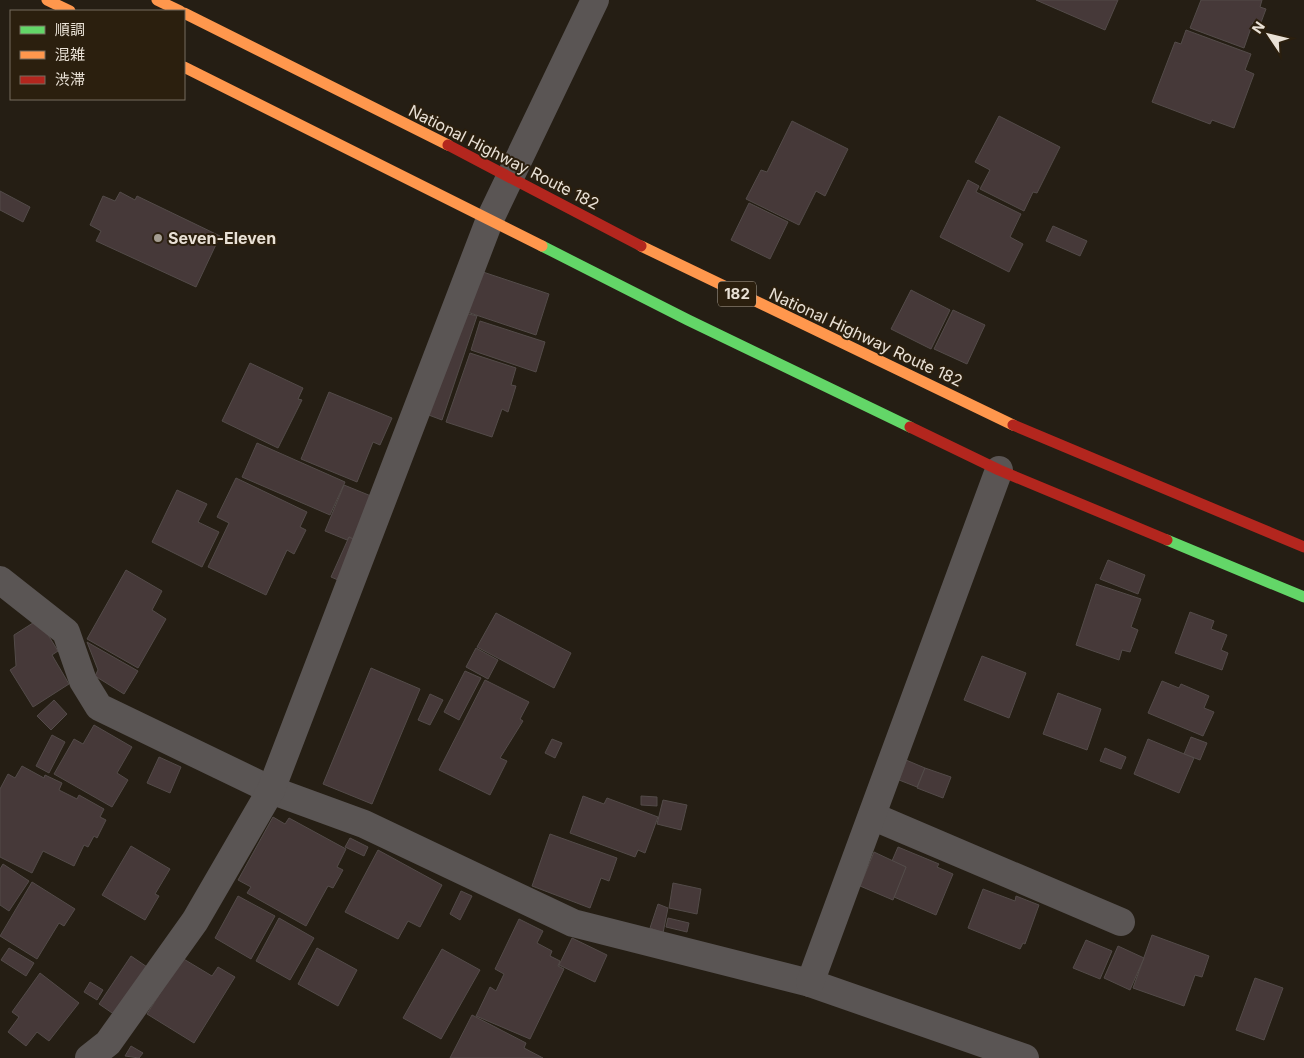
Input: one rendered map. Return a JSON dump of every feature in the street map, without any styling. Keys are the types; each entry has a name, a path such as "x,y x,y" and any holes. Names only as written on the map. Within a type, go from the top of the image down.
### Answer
{"highway":[{"path":"47,0 68,10"},
{"path":"157,0 178,10"},
{"name":"National Highway Route 182","path":"185,13 511,176 670,262 1020,428 1304,547"},
{"path":"185,67 688,320 999,470 1304,598"}],"street":[{"path":"89,1058 108,1043 196,921 270,790 490,219 595,0"},
{"path":"810,983 999,470"},
{"path":"0,580 66,632 83,681 98,707 270,790 364,824 573,923 810,983 1026,1058"},
{"path":"872,816 1121,922"}],"building":[{"path":"1036,0 1118,0 1105,30"},
{"path":"1201,0 1262,0 1260,7 1266,9 1260,25 1253,22 1244,48 1190,28"},
{"path":"1186,30 1251,54 1245,70 1254,74 1234,128 1212,120 1210,124 1152,102 1175,42 1181,44"},
{"path":"999,116 1060,147 1037,193 1033,192 1024,211 980,189 990,170 975,162"},
{"path":"792,121 848,149 825,196 816,191 799,225 746,199 761,170 767,172"},
{"path":"968,180 979,186 976,192 1021,214 1010,237 1023,244 1009,272 940,237"},
{"path":"0,191 30,207 23,222 0,210"},
{"name":"Seven-Eleven","path":"120,192 135,200 137,196 220,236 196,287 96,241 101,231 90,225 103,196 115,201"},
{"path":"749,203 788,222 770,259 731,240"},
{"path":"1053,226 1087,241 1080,256 1046,241"},
{"path":"477,270 549,294 536,335 464,311"},
{"path":"911,290 950,310 931,349 891,329"},
{"path":"953,310 985,325 967,364 934,349"},
{"path":"461,312 477,316 442,420 426,414"},
{"path":"480,321 545,342 536,372 471,350"},
{"path":"470,353 516,368 511,385 516,386 508,412 502,409 492,437 446,422"},
{"path":"250,363 303,388 298,399 302,400 278,448 222,421"},
{"path":"329,392 392,418 380,445 373,442 357,482 301,459"},
{"path":"257,443 345,482 330,515 242,477"},
{"path":"236,478 307,512 300,527 306,530 294,554 287,550 266,595 208,567 229,523 217,517"},
{"path":"344,485 371,496 353,539 349,537 347,540 325,531"},
{"path":"177,490 207,504 198,522 219,532 202,567 152,542"},
{"path":"349,537 353,539 345,583 331,577"},
{"path":"1108,560 1145,575 1138,594 1100,579"},
{"path":"126,570 162,591 152,610 166,619 138,668 87,639"},
{"path":"1096,584 1141,599 1131,627 1138,630 1130,652 1122,650 1119,660 1076,645"},
{"path":"1190,612 1214,621 1211,629 1227,635 1221,650 1228,653 1222,670 1175,653"},
{"path":"496,613 571,653 554,688 477,647"},
{"path":"36,621 42,625 58,651 52,655 69,684 33,707 10,670 16,666 14,635"},
{"path":"87,642 138,671 124,694 95,676 98,670"},
{"path":"476,648 498,660 488,679 466,667"},
{"path":"982,656 1026,673 1009,718 964,700"},
{"path":"371,668 420,689 372,804 323,784"},
{"path":"465,671 481,678 459,720 444,712"},
{"path":"485,680 529,702 520,719 523,721 500,758 507,761 490,795 439,770"},
{"path":"1162,681 1179,688 1181,684 1209,696 1204,708 1214,712 1203,736 1148,713"},
{"path":"1058,693 1101,709 1087,750 1043,734"},
{"path":"430,694 443,700 430,725 418,720"},
{"path":"54,700 67,714 51,730 37,716"},
{"path":"94,725 132,747 117,773 128,780 112,807 54,774 74,739 83,744"},
{"path":"52,735 65,742 49,773 36,766"},
{"path":"1191,737 1207,743 1200,760 1184,754"},
{"path":"552,739 562,743 555,758 545,753"},
{"path":"1148,739 1194,758 1179,793 1134,774"},
{"path":"1105,748 1126,757 1121,769 1100,761"},
{"path":"159,757 181,767 170,793 147,783"},
{"path":"906,760 925,768 917,787 899,780"},
{"path":"22,766 44,778 45,775 62,783 59,790 77,799 79,795 104,809 100,817 106,820 97,838 94,836 88,847 84,845 74,866 43,851 32,873 0,857 0,789 8,774 15,778"},
{"path":"925,768 951,777 943,798 917,788"},
{"path":"583,796 604,804 607,798 658,817 645,853 638,850 635,857 570,833"},
{"path":"641,796 657,797 657,806 641,805"},
{"path":"663,800 687,805 681,830 657,824"},
{"path":"273,817 285,824 289,818 346,849 337,867 343,870 333,888 328,886 306,926 247,893 251,887 238,880"},
{"path":"550,834 617,858 609,881 601,878 590,908 532,886"},
{"path":"350,838 368,847 364,856 345,847"},
{"path":"131,846 170,869 155,894 159,896 145,920 102,895"},
{"path":"898,847 939,864 937,867 953,874 936,915 894,897 906,867 892,861"},
{"path":"378,850 442,885 420,927 408,921 398,939 345,912"},
{"path":"874,852 906,867 893,900 860,886"},
{"path":"3,864 29,881 9,911 0,905 0,869"},
{"path":"32,882 75,909 64,926 59,923 37,959 0,936"},
{"path":"673,883 701,889 697,914 669,908"},
{"path":"983,889 1015,901 1016,896 1039,905 1025,944 1023,943 1020,949 968,928"},
{"path":"461,891 472,896 460,920 450,914"},
{"path":"238,896 275,916 251,959 215,938"},
{"path":"658,904 668,908 663,933 650,928"},
{"path":"279,918 314,938 290,980 256,961"},
{"path":"668,918 689,923 687,932 666,927"},
{"path":"519,919 543,931 537,943 552,951 550,956 560,961 558,966 564,969 530,1039 476,1016 490,987 496,991 504,974 495,969"},
{"path":"1152,935 1209,956 1202,977 1195,975 1184,1006 1133,988"},
{"path":"572,938 607,955 595,982 559,965"},
{"path":"1086,940 1112,951 1100,979 1073,968"},
{"path":"1118,946 1144,958 1130,990 1104,978"},
{"path":"9,948 34,963 26,976 1,960"},
{"path":"317,948 357,970 338,1006 298,984"},
{"path":"442,949 480,970 441,1039 403,1018"},
{"path":"131,956 150,969 118,1017 99,1004"},
{"path":"182,958 212,976 218,967 235,977 194,1043 147,1014"},
{"path":"40,973 79,1003 49,1041 37,1032 26,1046 8,1032 19,1017 12,1012"},
{"path":"1255,978 1283,988 1264,1040 1236,1030"},
{"path":"90,982 103,990 97,1000 84,992"},
{"path":"472,1015 526,1043 524,1048 543,1058 450,1058"},
{"path":"131,1046 143,1053 139,1058 125,1056"}],"traffic: fast":[{"path":"542,246 688,320 910,427"},
{"path":"1167,540 1304,597"}],"traffic: slow":[{"path":"47,0 68,10"},
{"path":"157,0 178,10"},
{"path":"185,14 448,145"},
{"path":"185,68 542,246"},
{"path":"641,246 1013,425"}],"traffic: jam":[{"path":"448,145 641,246"},
{"path":"1013,425 1304,547"},
{"path":"910,427 999,470 1167,540"}],"place":[{"name":"Seven-Eleven","path":"158,238"}]}
